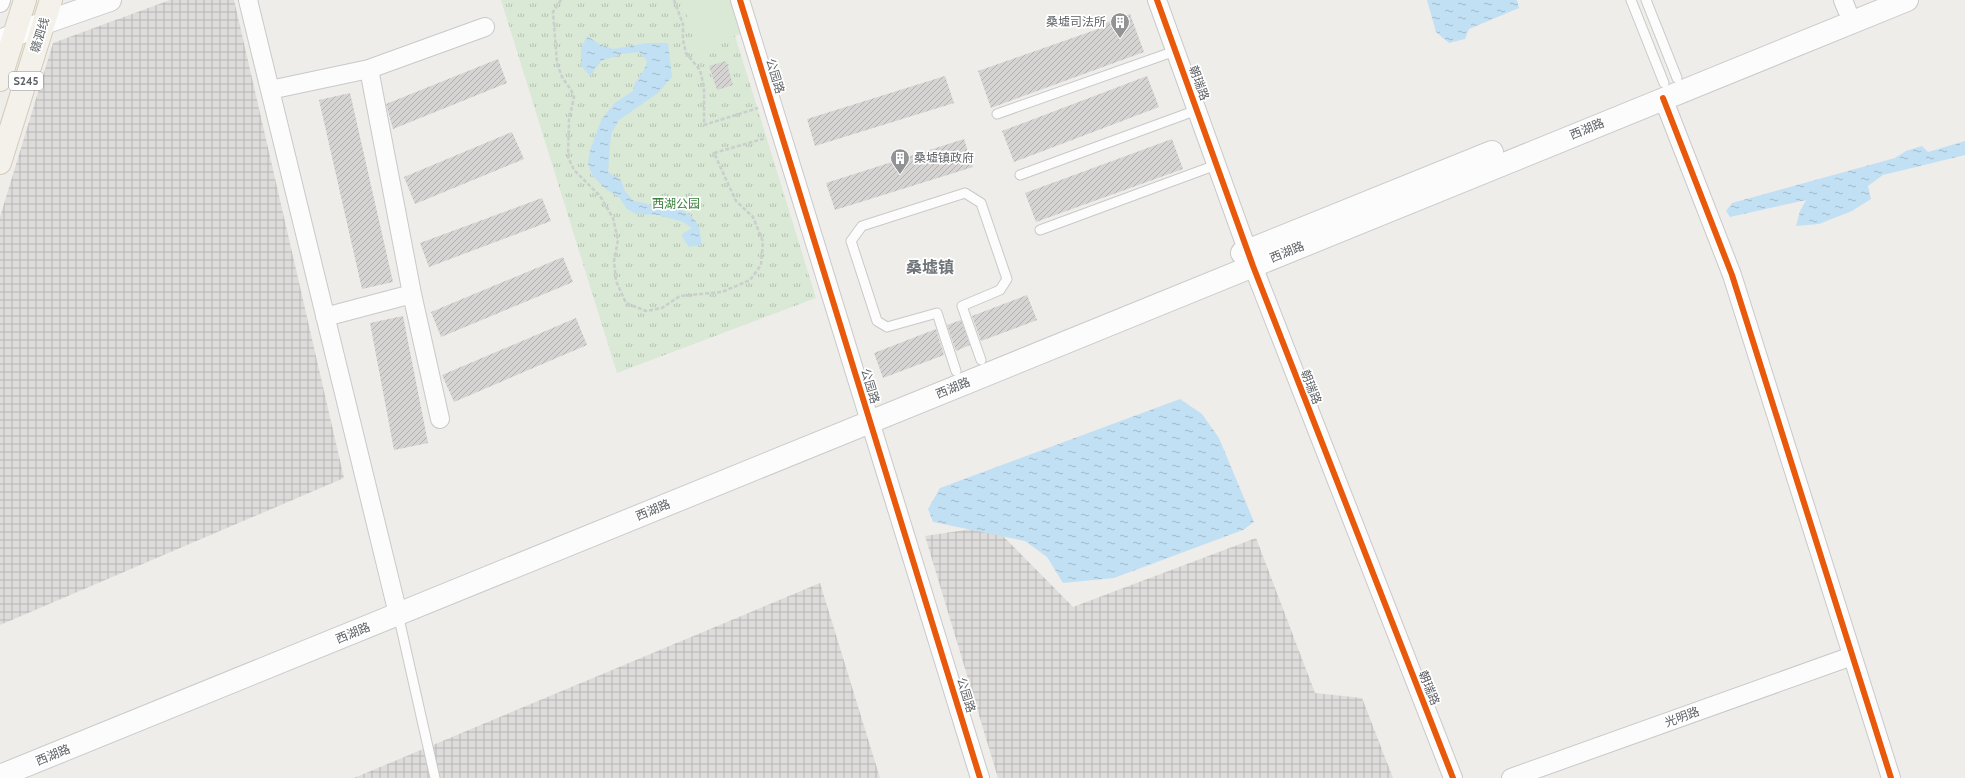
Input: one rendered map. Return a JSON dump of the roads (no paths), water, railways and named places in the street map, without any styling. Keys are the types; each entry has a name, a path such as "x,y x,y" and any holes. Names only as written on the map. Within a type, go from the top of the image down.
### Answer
{"main road":[{"name":"赣泗线","path":"0,80 7,39 25,0"},
{"name":"赣泗线","path":"0,163 51,0"},
{"path":"7,39 44,23 110,0"},
{"name":"西湖路","path":"0,776 396,608 1668,86 1845,5 1872,0"},
{"name":"西湖路","path":"1668,86 1907,0"},
{"name":"西湖路","path":"868,415 981,360 1250,258"},
{"name":"西湖路","path":"0,761 396,608"}],"street":[{"path":"248,0 396,608"},
{"name":"公园路","path":"740,0 980,778"},
{"name":"朝瑞路","path":"1157,0 1250,258 1453,778"},
{"path":"270,90 369,69 485,27"},
{"path":"369,69 412,294 440,419"},
{"path":"1668,86 1732,275 1891,778"},
{"path":"325,317 412,294"},
{"name":"光明路","path":"1511,778 1852,656"}],"lane":[{"path":"1631,0 1668,86"},
{"path":"1646,0 1668,86"},
{"path":"997,114 1175,51"},
{"path":"1020,175 1197,110"},
{"path":"1040,230 1216,165"},
{"path":"956,371 937,313 887,327 877,321 851,242 862,226 965,193 981,203 1007,279 1000,290 962,306 981,360"},
{"path":"396,608 435,778"}],"water":[{"path":"1427,0 1517,0 1519,8 1469,29 1465,39 1449,43 1436,32"},
{"path":"587,36 601,45 613,49 647,43 668,43 672,77 658,93 619,120 611,134 608,172 621,180 625,191 634,201 658,208 674,208 687,213 692,217 698,226 701,245 689,247 681,235 692,228 683,222 658,215 636,214 627,209 619,197 607,190 592,175 588,164 590,150 602,118 616,102 633,91 635,83 646,66 647,61 639,52 622,54 601,61 590,76 581,66 581,48"},
{"path":"1965,141 1965,155 1883,175 1868,186 1871,199 1852,211 1819,224 1796,226 1800,211 1806,200 1730,217 1726,211 1732,203 1895,158 1906,151 1922,146 1928,152"},
{"path":"1180,399 1202,414 1219,438 1254,522 1243,530 1114,578 1063,583 1047,557 1025,541 933,522 928,509 940,488"}],"place":[{"name":"桑墟司法所","path":"1120,39"},
{"name":"桑墟镇政府","path":"900,175"}],"district":[{"name":"桑墟镇","path":"930,267"}],"park label":[{"name":"西湖公园","path":"676,204"}]}
